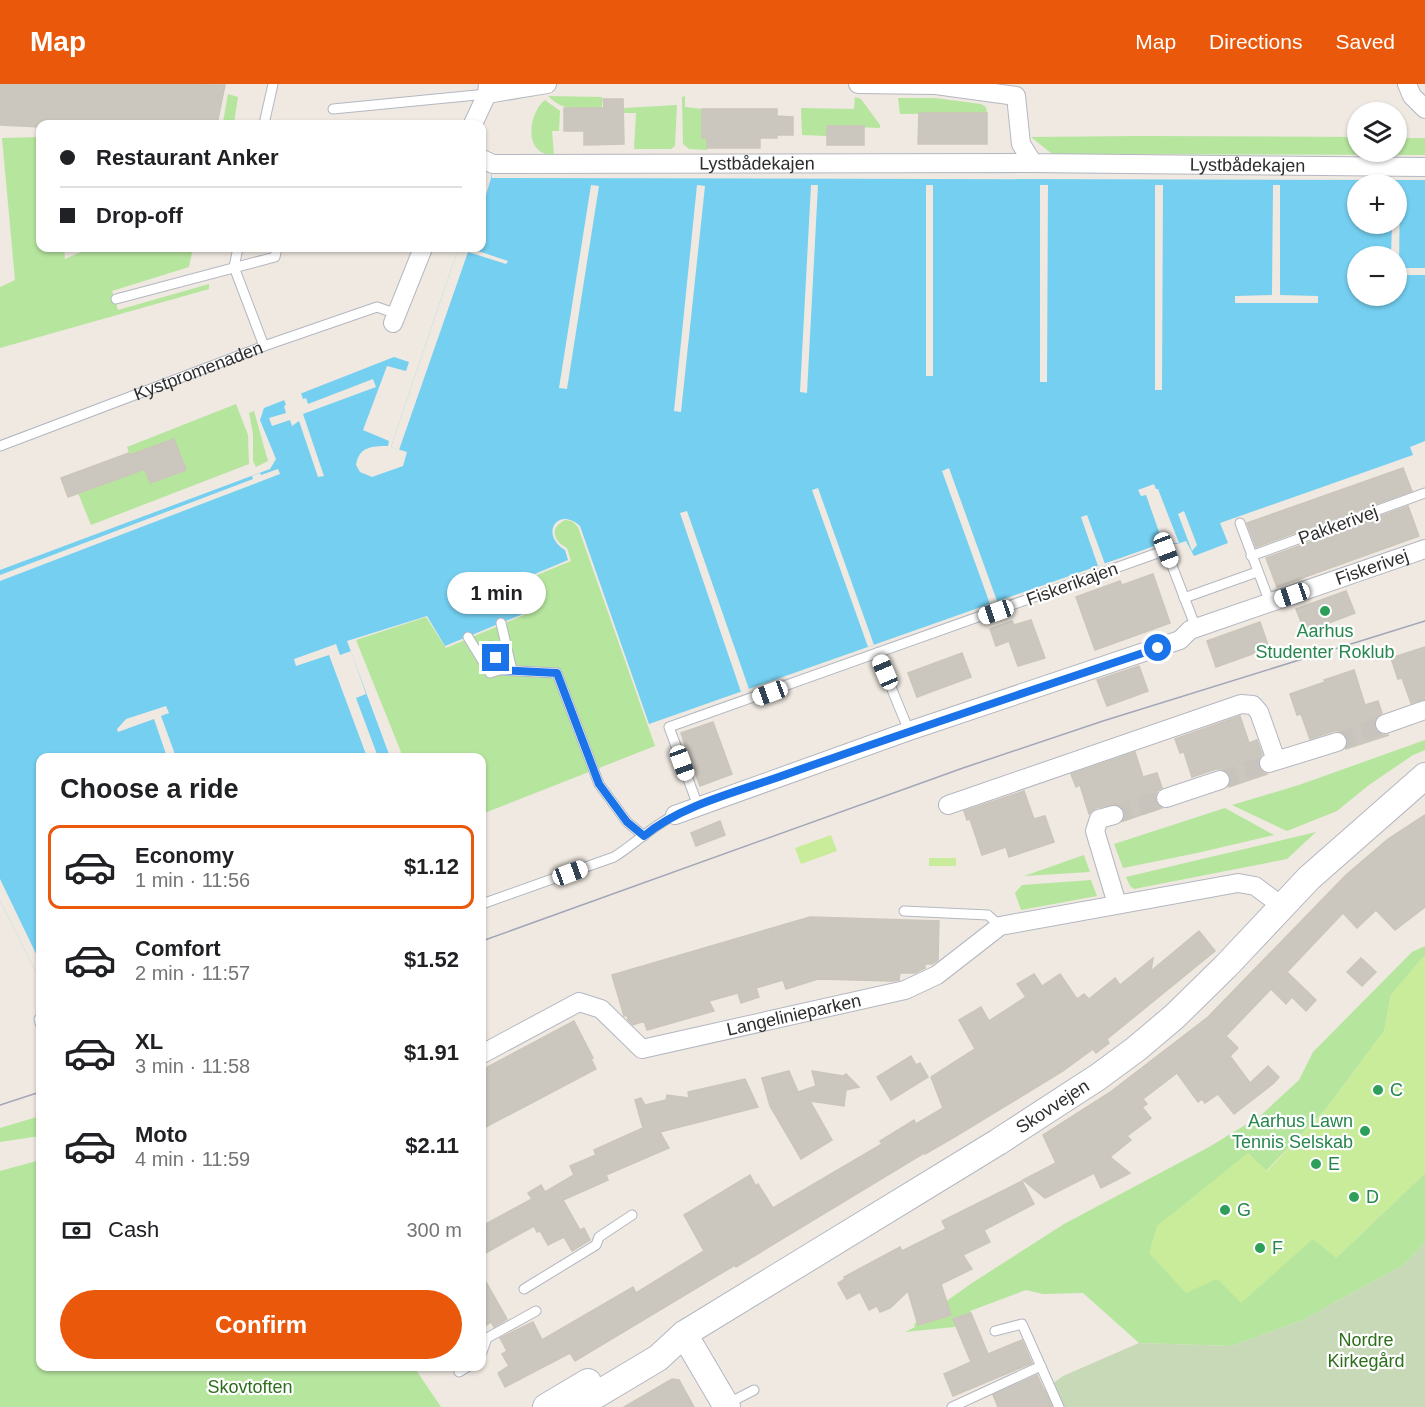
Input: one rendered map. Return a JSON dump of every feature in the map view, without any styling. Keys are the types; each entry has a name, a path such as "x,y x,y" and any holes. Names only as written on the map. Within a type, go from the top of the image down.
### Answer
{"street":[{"path":"475,120 487,89 547,84"},
{"path":"858,84 936,85 1016,96 1021,144 1033,163"},
{"path":"1407,84 1412,96 1425,110"},
{"name":"Lystbådekajen","path":"486,161 493,164 1033,163 1425,167"},
{"name":"Kystpromenaden","path":"395,319 421,252"},
{"name":"Fiskerivej","path":"675,815 909,731 1180,640 1190,630 1425,549"},
{"path":"948,805 1241,704 1253,705 1258,712 1272,761 1337,742"},
{"path":"1385,724 1425,710"},
{"name":"Skovvejen","path":"684,1334 998,1142 1098,1077 1136,1049 1175,1016 1226,966 1309,878 1425,776"},
{"path":"1166,798 1220,780"},
{"name":"Skovvejen","path":"1375,819 1425,791"},
{"path":"1114,814 1099,819 1095,831 1117,904"},
{"name":"Langelinieparken","path":"486,1052 579,1002 601,1009 642,1049 905,990 937,975 1000,926 1238,883 1255,886 1282,906"},
{"path":"684,1334 726,1406"},
{"path":"546,1407 649,1344 684,1334"},
{"path":"576,1407 658,1358 684,1334"}],"lane":[{"path":"265,120 273,84"},
{"path":"333,109 487,89"},
{"path":"237,252 234,267 264,346"},
{"path":"116,299 275,256 276,252"},
{"name":"Kystpromenaden","path":"0,446 264,346 377,307 395,319"},
{"name":"Pakkerivej","path":"1251,556 1425,494"},
{"path":"1240,524 1270,603"},
{"name":"Fiskerikajen","path":"698,806 669,727 1166,550 1196,628"},
{"path":"1184,598 1257,572"},
{"path":"468,636 490,673 511,666 501,623"},
{"path":"491,646 500,670"},
{"path":"877,653 909,731"},
{"path":"500,670 557,673 599,784 627,822 644,836"},
{"name":"Fiskerivej","path":"486,903 614,857 658,824 675,815"},
{"path":"904,911 988,915 1000,926"},
{"path":"524,1289 597,1245 599,1237 632,1215"},
{"path":"486,1341 487,1338 536,1311"},
{"path":"995,1331 1022,1324 1059,1407"},
{"path":"952,1407 1041,1366"},
{"path":"726,1406 754,1390"}],"green space":[{"path":"228,94 238,97 234,120 223,120"},
{"path":"548,96 602,97 602,108 566,107"},
{"path":"685,96 685,107 702,109 702,138 707,138 707,150 689,149 683,144 682,97"},
{"path":"855,97 861,99 880,128 827,126 827,136 802,135 801,108 854,109"},
{"path":"898,98 935,98 981,104 986,107 987,113 900,114"},
{"path":"545,100 560,111 559,131 552,131 554,155 544,153 533,141 532,123 539,106"},
{"path":"677,105 675,146 671,149 634,149 636,113 623,113 623,108"},
{"path":"36,137 36,252 64,252 65,259 81,252 192,252 189,267 112,291 118,310 209,284 209,289 0,348 0,287 15,280 2,138"},
{"path":"1031,137 1347,137 1347,155 1052,154"},
{"path":"1407,138 1425,138 1425,155 1407,155"},
{"path":"236,404 248,435 249,464 91,525 78,493 136,472 127,447"},
{"path":"254,411 268,461 256,467 253,461 253,434 249,413"},
{"path":"565,520 572,521 578,527 655,746 486,812 486,753 401,753 356,640 426,617 446,648 524,615 520,582 571,561 567,548 556,538 555,531"},
{"path":"1425,740 1425,750 1413,755 1369,785 1337,811 1287,831 1232,805 1299,785"},
{"path":"1225,808 1274,835 1123,868 1114,844"},
{"path":"1316,832 1287,859 1134,889 1126,877"},
{"path":"831,835 837,851 801,864 795,848"},
{"path":"1084,855 1090,872 1024,876"},
{"path":"929,858 956,858 956,866 929,866"},
{"path":"1091,880 1097,896 1021,910 1015,893 1022,885"},
{"path":"1425,946 1425,955 1391,995 1384,1031 1326,1109 1266,1171 1248,1153 1217,1279 1315,1237 1337,1257 1425,1173 1425,1242 1405,1264 1303,1320 1232,1346 1139,1343 1083,1293 1043,1294 1026,1290 970,1311 972,1320 954,1327 905,1332 915,1327 914,1324 972,1283 1064,1224 1209,1147 1260,1116 1299,1080 1313,1052 1412,952"},
{"name":"Aarhus Lawn Tennis Selskab","path":"1425,955 1425,1173 1336,1258 1313,1239 1241,1303 1217,1279 1186,1293 1149,1253 1157,1226 1248,1153 1267,1171 1326,1109 1384,1031 1391,995"},
{"path":"36,1117 36,1137 0,1142 0,1128"},
{"name":"Skovtoften","path":"36,1161 36,1371 417,1371 441,1407 0,1407 0,1171"},
{"name":"Nordre Kirkegård","path":"1425,1242 1425,1407 1020,1407 1063,1376 1139,1343 1232,1346 1303,1320 1405,1264"}],"water":[{"path":"492,172 1425,174 1425,441 1410,447 1413,455 1220,523 1228,543 1194,556 1186,541 1177,544 1163,543 649,724 580,526 565,519 559,521 554,524 553,537 557,544 565,550 568,560 518,581 523,614 445,646 427,616 347,641 389,753 36,753 36,972 0,901 0,570 270,469 276,459 260,420 264,408 394,357 409,362 406,371 387,366 363,430 389,441 388,446 376,446 363,451 356,465 360,472 372,477 403,466 407,452 391,447 457,252 486,252 486,195"}],"pier":[{"path":"492,172 1425,174 1425,180 1407,180 1407,174 1347,174 1347,180 492,178"},
{"path":"591,185 599,186 567,389 559,388"},
{"path":"697,185 705,186 681,412 674,411"},
{"path":"811,185 818,185 807,393 800,392"},
{"path":"926,185 933,185 933,376 926,376"},
{"path":"1040,185 1048,185 1047,382 1040,382"},
{"path":"1155,185 1163,185 1162,390 1155,390"},
{"path":"1273,185 1280,185 1280,295 1318,296 1318,303 1235,303 1235,296 1272,295"},
{"path":"1392,234 1399,234 1399,246 1391,246"},
{"path":"457,252 468,252 399,450 391,447"},
{"path":"468,252 481,252 508,261 506,264"},
{"path":"1407,268 1425,268 1425,275 1407,275"},
{"path":"373,379 376,387 303,414 324,476 318,477 299,421 292,426 290,420 272,426 269,418 286,413 283,397 300,390 303,399 306,398 308,404"},
{"path":"949,468 997,601 990,604 942,471"},
{"path":"278,469 280,474 0,581 0,575 253,479 252,476"},
{"path":"1154,484 1179,543 1163,543 1146,495 1141,496 1138,490"},
{"path":"818,488 874,645 868,647 812,490"},
{"path":"687,511 749,689 741,692 680,513"},
{"path":"1184,511 1197,545 1192,551 1178,514"},
{"path":"1087,515 1105,564 1098,566 1081,517"},
{"path":"336,644 340,655 351,651 366,694 356,698 377,753 366,753 329,655 296,666 294,659"},
{"path":"166,706 169,713 161,716 175,753 166,753 154,719 118,732 117,729 126,719"},
{"path":"0,879 36,954 36,972 0,901"}],"building":[{"path":"0,84 225,85 218,120 36,120 36,127 0,125"},
{"path":"603,99 623,99 624,144 584,145 584,131 564,131 564,108 604,108"},
{"path":"702,109 777,109 777,116 793,117 793,135 760,138 760,148 707,148 707,138 702,138"},
{"path":"919,113 987,113 987,144 918,144"},
{"path":"827,126 864,126 864,145 827,145"},
{"path":"174,439 186,470 150,483 145,469 68,497 61,478"},
{"path":"1403,468 1412,491 1256,547 1247,523"},
{"path":"1408,506 1419,536 1277,587 1266,558"},
{"path":"1153,574 1170,623 1095,650 1076,597 1120,581 1122,585"},
{"name":"Aarhus Studenter Roklub","path":"1346,591 1355,613 1305,632 1296,609"},
{"path":"1031,620 1045,658 1018,666 1009,641 996,646 990,629 1012,621 1014,625"},
{"path":"1260,622 1269,648 1216,667 1207,641"},
{"path":"1425,647 1425,699 1411,703 1402,678 1398,679 1391,658"},
{"path":"962,653 971,677 917,697 908,673"},
{"path":"1139,666 1148,691 1107,706 1097,680"},
{"path":"1354,670 1365,705 1378,701 1382,713 1374,721 1375,728 1382,735 1389,735 1346,749 1348,738 1340,731 1310,739 1301,714 1297,715 1290,694"},
{"path":"1240,716 1249,743 1257,740 1262,754 1258,760 1258,766 1267,774 1229,787 1230,776 1223,769 1192,777 1184,752 1180,753 1175,739"},
{"path":"713,722 732,774 700,786 681,733"},
{"path":"1135,752 1143,777 1157,773 1162,788 1157,791 1155,801 1162,808 1123,821 1125,812 1116,804 1096,808 1089,814 1080,785 1076,787 1071,774"},
{"path":"1024,791 1034,819 1045,816 1054,842 1009,857 1006,847 982,855 970,819 967,820 964,811"},
{"path":"1425,815 1425,907 1395,930 1376,910 1357,928 1343,913 1287,972 1316,1000 1306,1011 1292,997 1286,1004 1271,989 1226,1036 1238,1048 1230,1056 1250,1083 1268,1066 1279,1077 1274,1083 1234,1114 1218,1094 1205,1103 1202,1099 1198,1102 1177,1073 1143,1099 1147,1104 1142,1107 1151,1118 1127,1136 1131,1140 1110,1157 1130,1173 1101,1188 1094,1173 1045,1198 1023,1180 1056,1163 1043,1135 1109,1093 1208,1017 1346,875 1388,839"},
{"path":"720,821 725,835 696,846 691,833"},
{"path":"810,917 939,921 938,960 932,964 925,964 925,968 915,973 900,973 899,980 892,981 818,979 786,989 783,980 756,988 759,997 741,1003 738,993 709,1001 714,1011 647,1030 644,1021 633,1025 627,1015 624,1016 612,975"},
{"path":"1199,931 1215,951 1107,1039 1109,1043 1096,1053 1093,1049 1063,1071 956,1136 575,1361 570,1353 505,1387 498,1373 509,1366 502,1354 507,1351 500,1338 533,1322 542,1340 633,1287 636,1293 704,1251 684,1215 750,1175 773,1208 882,1144 880,1141 914,1120 916,1124 943,1108 931,1077 975,1049 959,1020 981,1007 989,1021 1026,997 1017,984 1034,974 1042,986 1060,974 1077,999 1084,994 1089,999 1115,978 1120,985 1153,958 1151,971"},
{"path":"1361,958 1376,972 1362,986 1347,972"},
{"path":"574,1021 593,1058 591,1059 596,1069 486,1127 486,1068"},
{"path":"911,1056 916,1065 920,1063 928,1077 891,1100 877,1077"},
{"path":"789,1071 798,1092 816,1086 812,1071 843,1076 846,1074 859,1087 846,1090 844,1106 810,1101 832,1140 801,1159 770,1106 762,1078"},
{"path":"745,1079 758,1107 660,1132 669,1148 606,1175 608,1180 563,1200 580,1230 584,1228 590,1240 572,1251 564,1237 548,1245 540,1231 537,1232 534,1226 486,1253 486,1224 532,1199 528,1193 541,1185 545,1192 574,1175 570,1166 596,1155 594,1150 643,1128 635,1100 641,1098 645,1105 666,1100 667,1095 689,1098 688,1092"},
{"path":"1022,1181 1034,1204 984,1230 990,1242 963,1255 972,1269 941,1284 951,1315 918,1325 908,1291 890,1308 880,1312 877,1306 869,1310 860,1292 847,1299 838,1283 845,1279 844,1277 900,1247 902,1251 946,1229 942,1221"},
{"path":"486,1282 507,1319 494,1327 491,1322 486,1325"},
{"path":"971,1313 988,1354 1022,1340 1032,1363 953,1396 944,1374 971,1362 953,1319"},
{"path":"1037,1375 1052,1407 998,1407 993,1395"},
{"path":"672,1379 679,1380 694,1407 624,1407"}],"tunnel":[{"path":"1337,742 1385,724"},
{"path":"1220,780 1269,763"},
{"path":"1114,815 1166,798"}],"tram line":[{"path":"486,940 963,768 1103,721 1425,621"},
{"path":"0,1105 36,1093"}],"place":[{"name":"Aarhus Studenter Roklub","path":"1325,611"},
{"name":"C","path":"1378,1090"},
{"name":"Aarhus Lawn Tennis Selskab","path":"1365,1131"},
{"name":"E","path":"1316,1164"},
{"name":"D","path":"1354,1197"},
{"name":"G","path":"1225,1210"},
{"name":"F","path":"1260,1248"}],"route":[{"path":"496,658 500,670 557,673 599,784 627,822 644,836 658,824 698,806 909,731 1158,648"}]}
